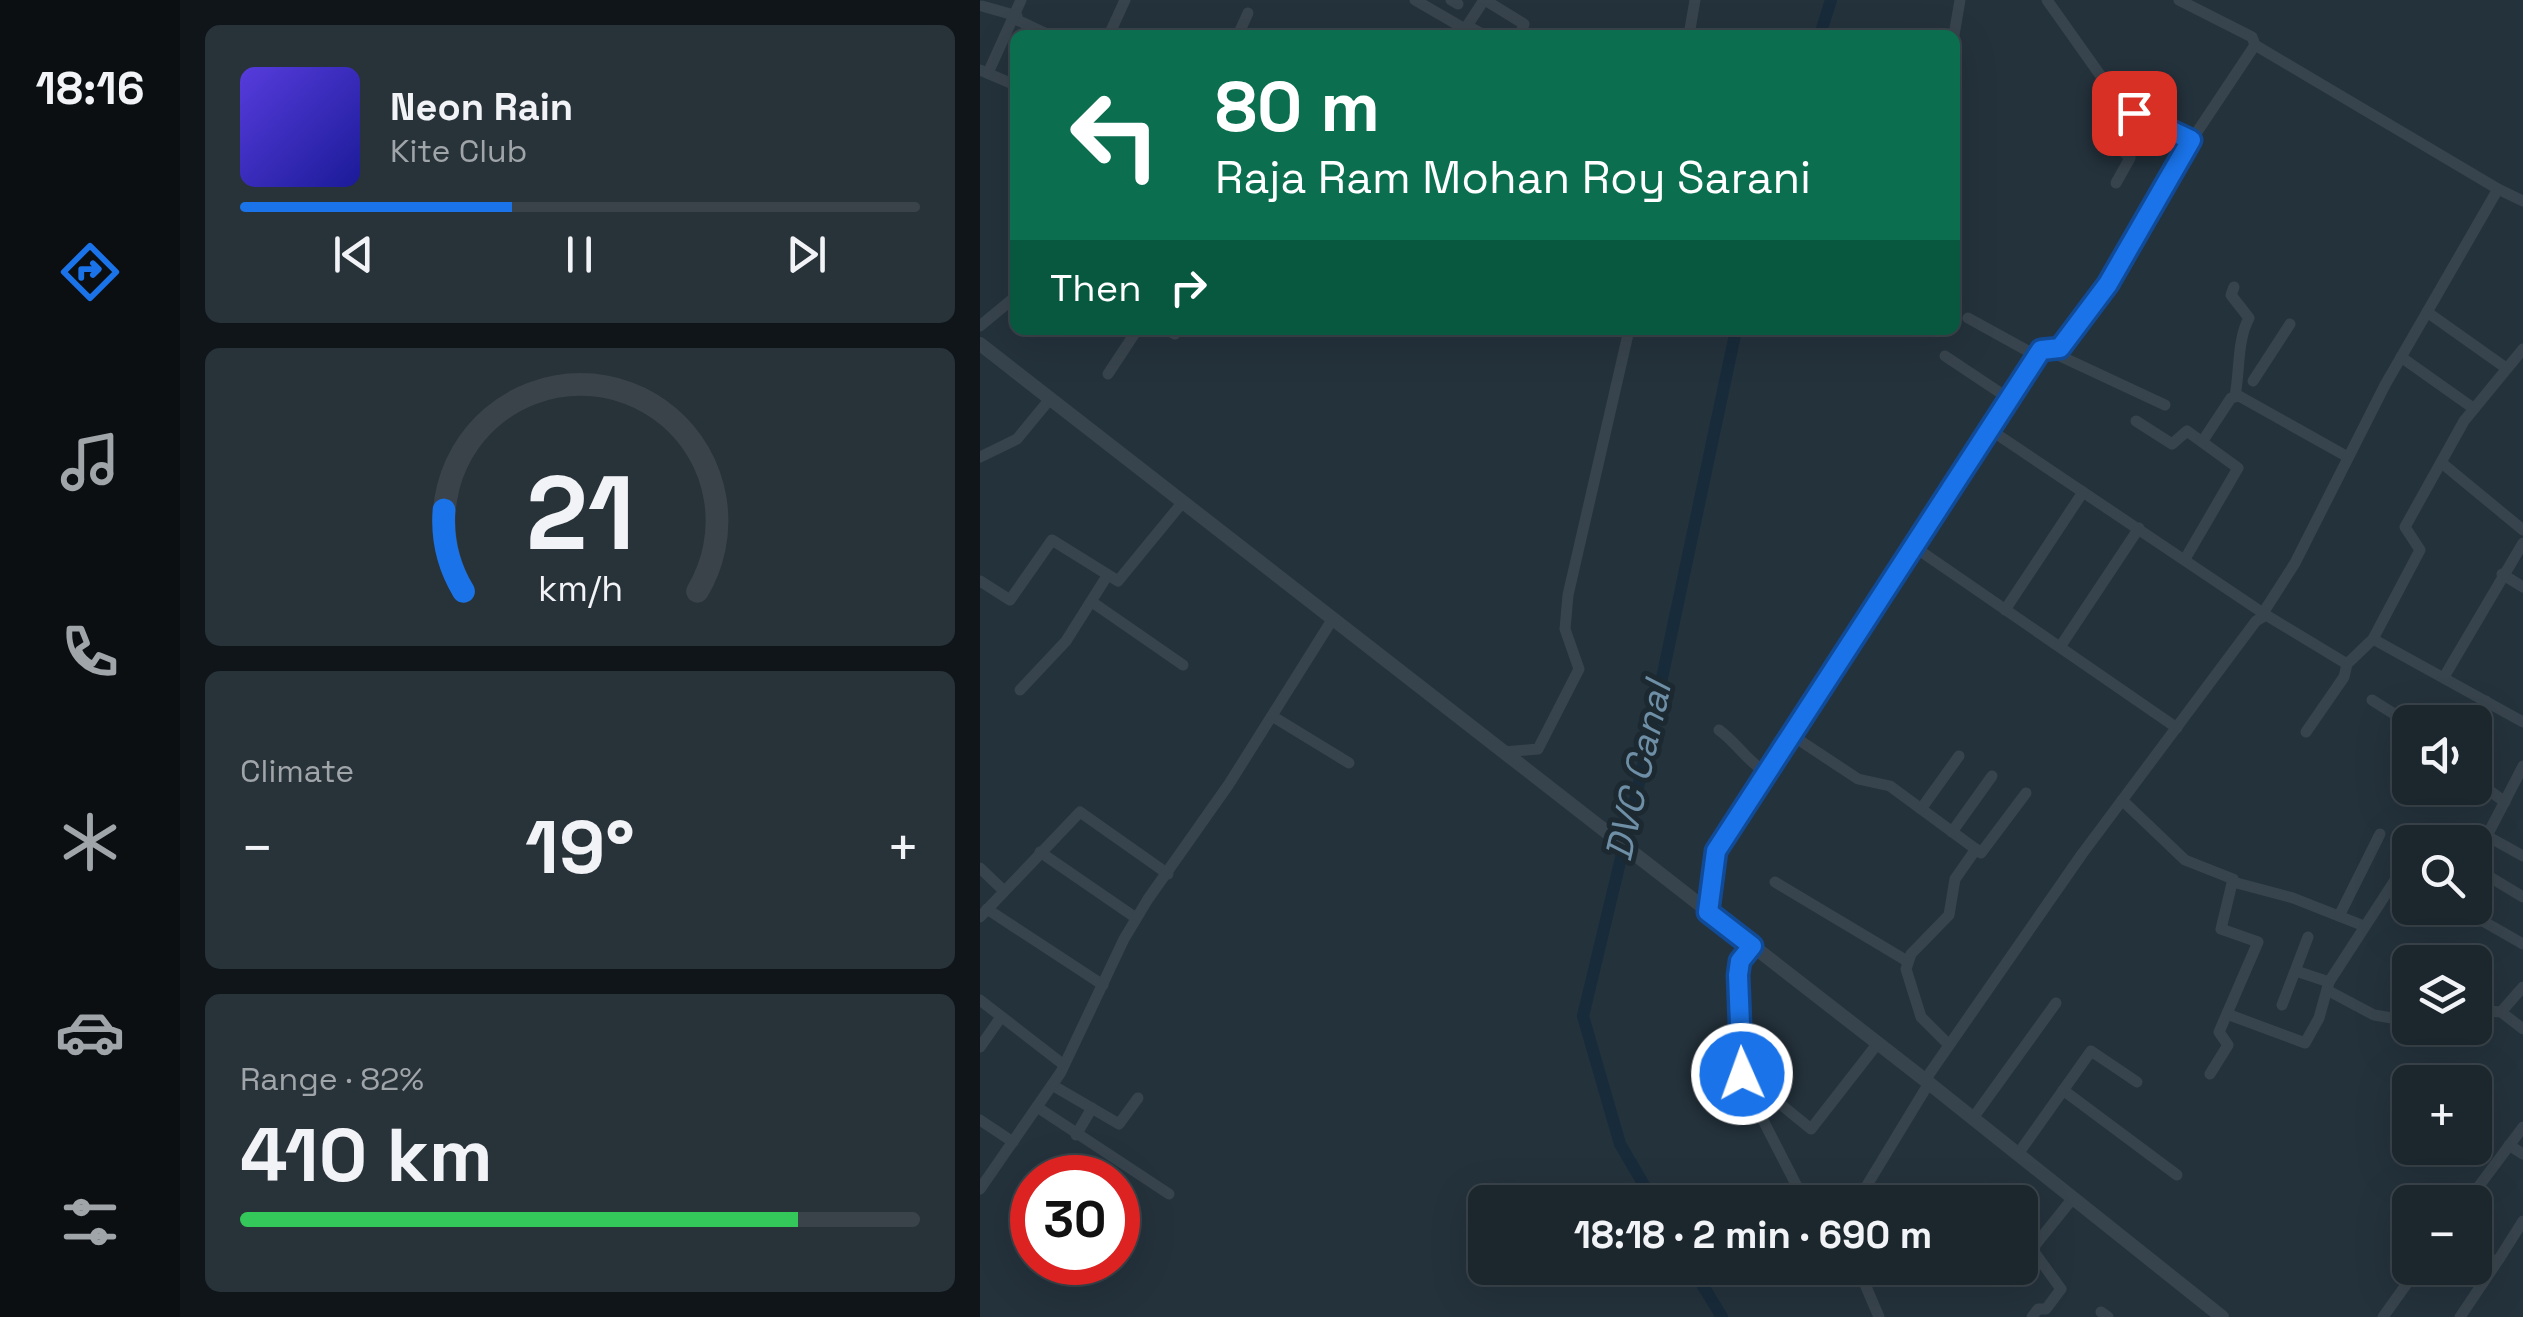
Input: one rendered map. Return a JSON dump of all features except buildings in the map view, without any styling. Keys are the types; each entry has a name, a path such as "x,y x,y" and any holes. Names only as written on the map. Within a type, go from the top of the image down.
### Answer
{"street":[{"path":"1010,83 984,72 1016,18 1021,0"},
{"path":"1111,30 1125,0"},
{"path":"1415,0 1463,28 1484,0 1521,21 1522,30"},
{"path":"1689,30 1695,0"},
{"path":"1955,30 1960,0"},
{"path":"2047,0 2102,82 2134,113 2191,140"},
{"path":"2179,0 2252,37 2255,46 2523,202"},
{"path":"982,6 1039,30"},
{"path":"1240,30 1248,13"},
{"path":"1468,26 1475,30"},
{"path":"2057,349 2108,284 2191,140 2255,46"},
{"path":"2116,184 2130,158 2117,144 2134,113"},
{"path":"1872,1185 1950,1045 2122,800 2264,614 2295,563 2346,456 2498,189"},
{"path":"2202,442 2235,396 2244,352 2241,334 2250,318 2231,296 2234,287"},
{"path":"980,326 1010,301"},
{"path":"2427,312 2506,368"},
{"path":"1968,318 2037,356"},
{"path":"2254,381 2290,324"},
{"path":"1108,374 1134,335"},
{"path":"1500,752 1538,750 1579,669 1566,629 1568,594 1628,335"},
{"path":"980,344 1927,1081 2222,1317"},
{"path":"1704,908 1716,851 1764,771 1992,431 2043,347 2057,349"},
{"path":"2057,349 2060,356 2166,405"},
{"path":"1945,356 2011,400"},
{"path":"2306,732 2344,677 2347,664 2373,639 2420,550 2405,527 2473,408 2521,356"},
{"path":"2401,357 2473,408"},
{"path":"2235,396 2346,456"},
{"path":"980,457 1017,439 1050,399"},
{"path":"2136,421 2172,444 2183,430 2239,470 2185,558"},
{"path":"1992,431 2264,614 2347,664"},
{"path":"2442,464 2523,530"},
{"path":"2005,610 2083,492"},
{"path":"980,581 1010,600 1052,540 1120,581 1182,503"},
{"path":"2060,647 2139,528"},
{"path":"2444,677 2523,543"},
{"path":"1913,546 2177,728"},
{"path":"2502,574 2523,587"},
{"path":"1020,690 1066,642 1108,576"},
{"path":"1092,602 1183,665"},
{"path":"980,1190 1064,1066 1136,918 1332,620"},
{"path":"2373,639 2523,722"},
{"path":"2372,700 2392,713"},
{"path":"2484,705 2486,701"},
{"path":"1272,716 1349,763"},
{"path":"1718,730 1740,746 1748,761 1764,771"},
{"path":"1790,734 1858,779 1890,786 1983,852 2026,794"},
{"path":"1921,809 1959,756"},
{"path":"2492,827 2523,766"},
{"path":"1952,832 1992,776"},
{"path":"2492,792 2505,802"},
{"path":"2122,800 2185,860 2232,878 2233,882 2364,926"},
{"path":"1103,985 983,913 1076,814 1085,812 1168,874"},
{"path":"2339,916 2380,834"},
{"path":"2492,839 2523,856"},
{"path":"1950,1045 1921,1017 1907,976 1908,961 1948,915 1955,879 1976,849"},
{"path":"1040,852 1136,918"},
{"path":"980,868 1003,890"},
{"path":"2492,879 2523,898"},
{"path":"1775,882 1908,961"},
{"path":"2210,1074 2228,1046 2218,1034 2258,944 2221,929 2233,882"},
{"path":"2227,1014 2304,1043 2319,1018 2328,986 2392,884"},
{"path":"2490,925 2523,944"},
{"path":"2282,1006 2308,936"},
{"path":"1752,946 1740,961 1738,975 1742,1074 1797,1185"},
{"path":"2296,970 2374,1015 2392,1018"},
{"path":"2501,1012 2523,987"},
{"path":"980,1000 1064,1066"},
{"path":"1973,1118 2056,1003"},
{"path":"2492,1011 2501,1012 2523,1028"},
{"path":"980,1047 1001,1017"},
{"path":"1784,1107 1811,1129 1878,1044"},
{"path":"2018,1154 2091,1051 2136,1082"},
{"path":"1052,1085 1120,1124 1138,1098"},
{"path":"2063,1090 2177,1175"},
{"path":"1037,1107 1169,1194"},
{"path":"1076,1135 1092,1108"},
{"path":"980,1120 1013,1142"},
{"path":"2480,1185 2523,1127"},
{"path":"2510,1146 2523,1154"},
{"path":"2032,1317 2038,1308 2045,1310 2061,1288 2032,1249 2059,1222 2073,1198"},
{"path":"2460,1317 2523,1221"},
{"path":"2492,1261 2499,1259"},
{"path":"1865,1285 1879,1317"},
{"path":"2383,1317 2406,1285"}],"waterway":[{"name":"DVC Canal","path":"1822,30 1831,0"},
{"name":"DVC Canal","path":"1644,1185 1620,1144 1583,1016 1645,758 1735,335"},
{"name":"DVC Canal","path":"1702,1285 1722,1317"}],"route":[{"path":"1742,1074 1738,975 1740,961 1752,946 1708,912 1716,851 1764,771 1992,431 2043,347 2060,348 2108,284 2191,140 2134,113"}]}
